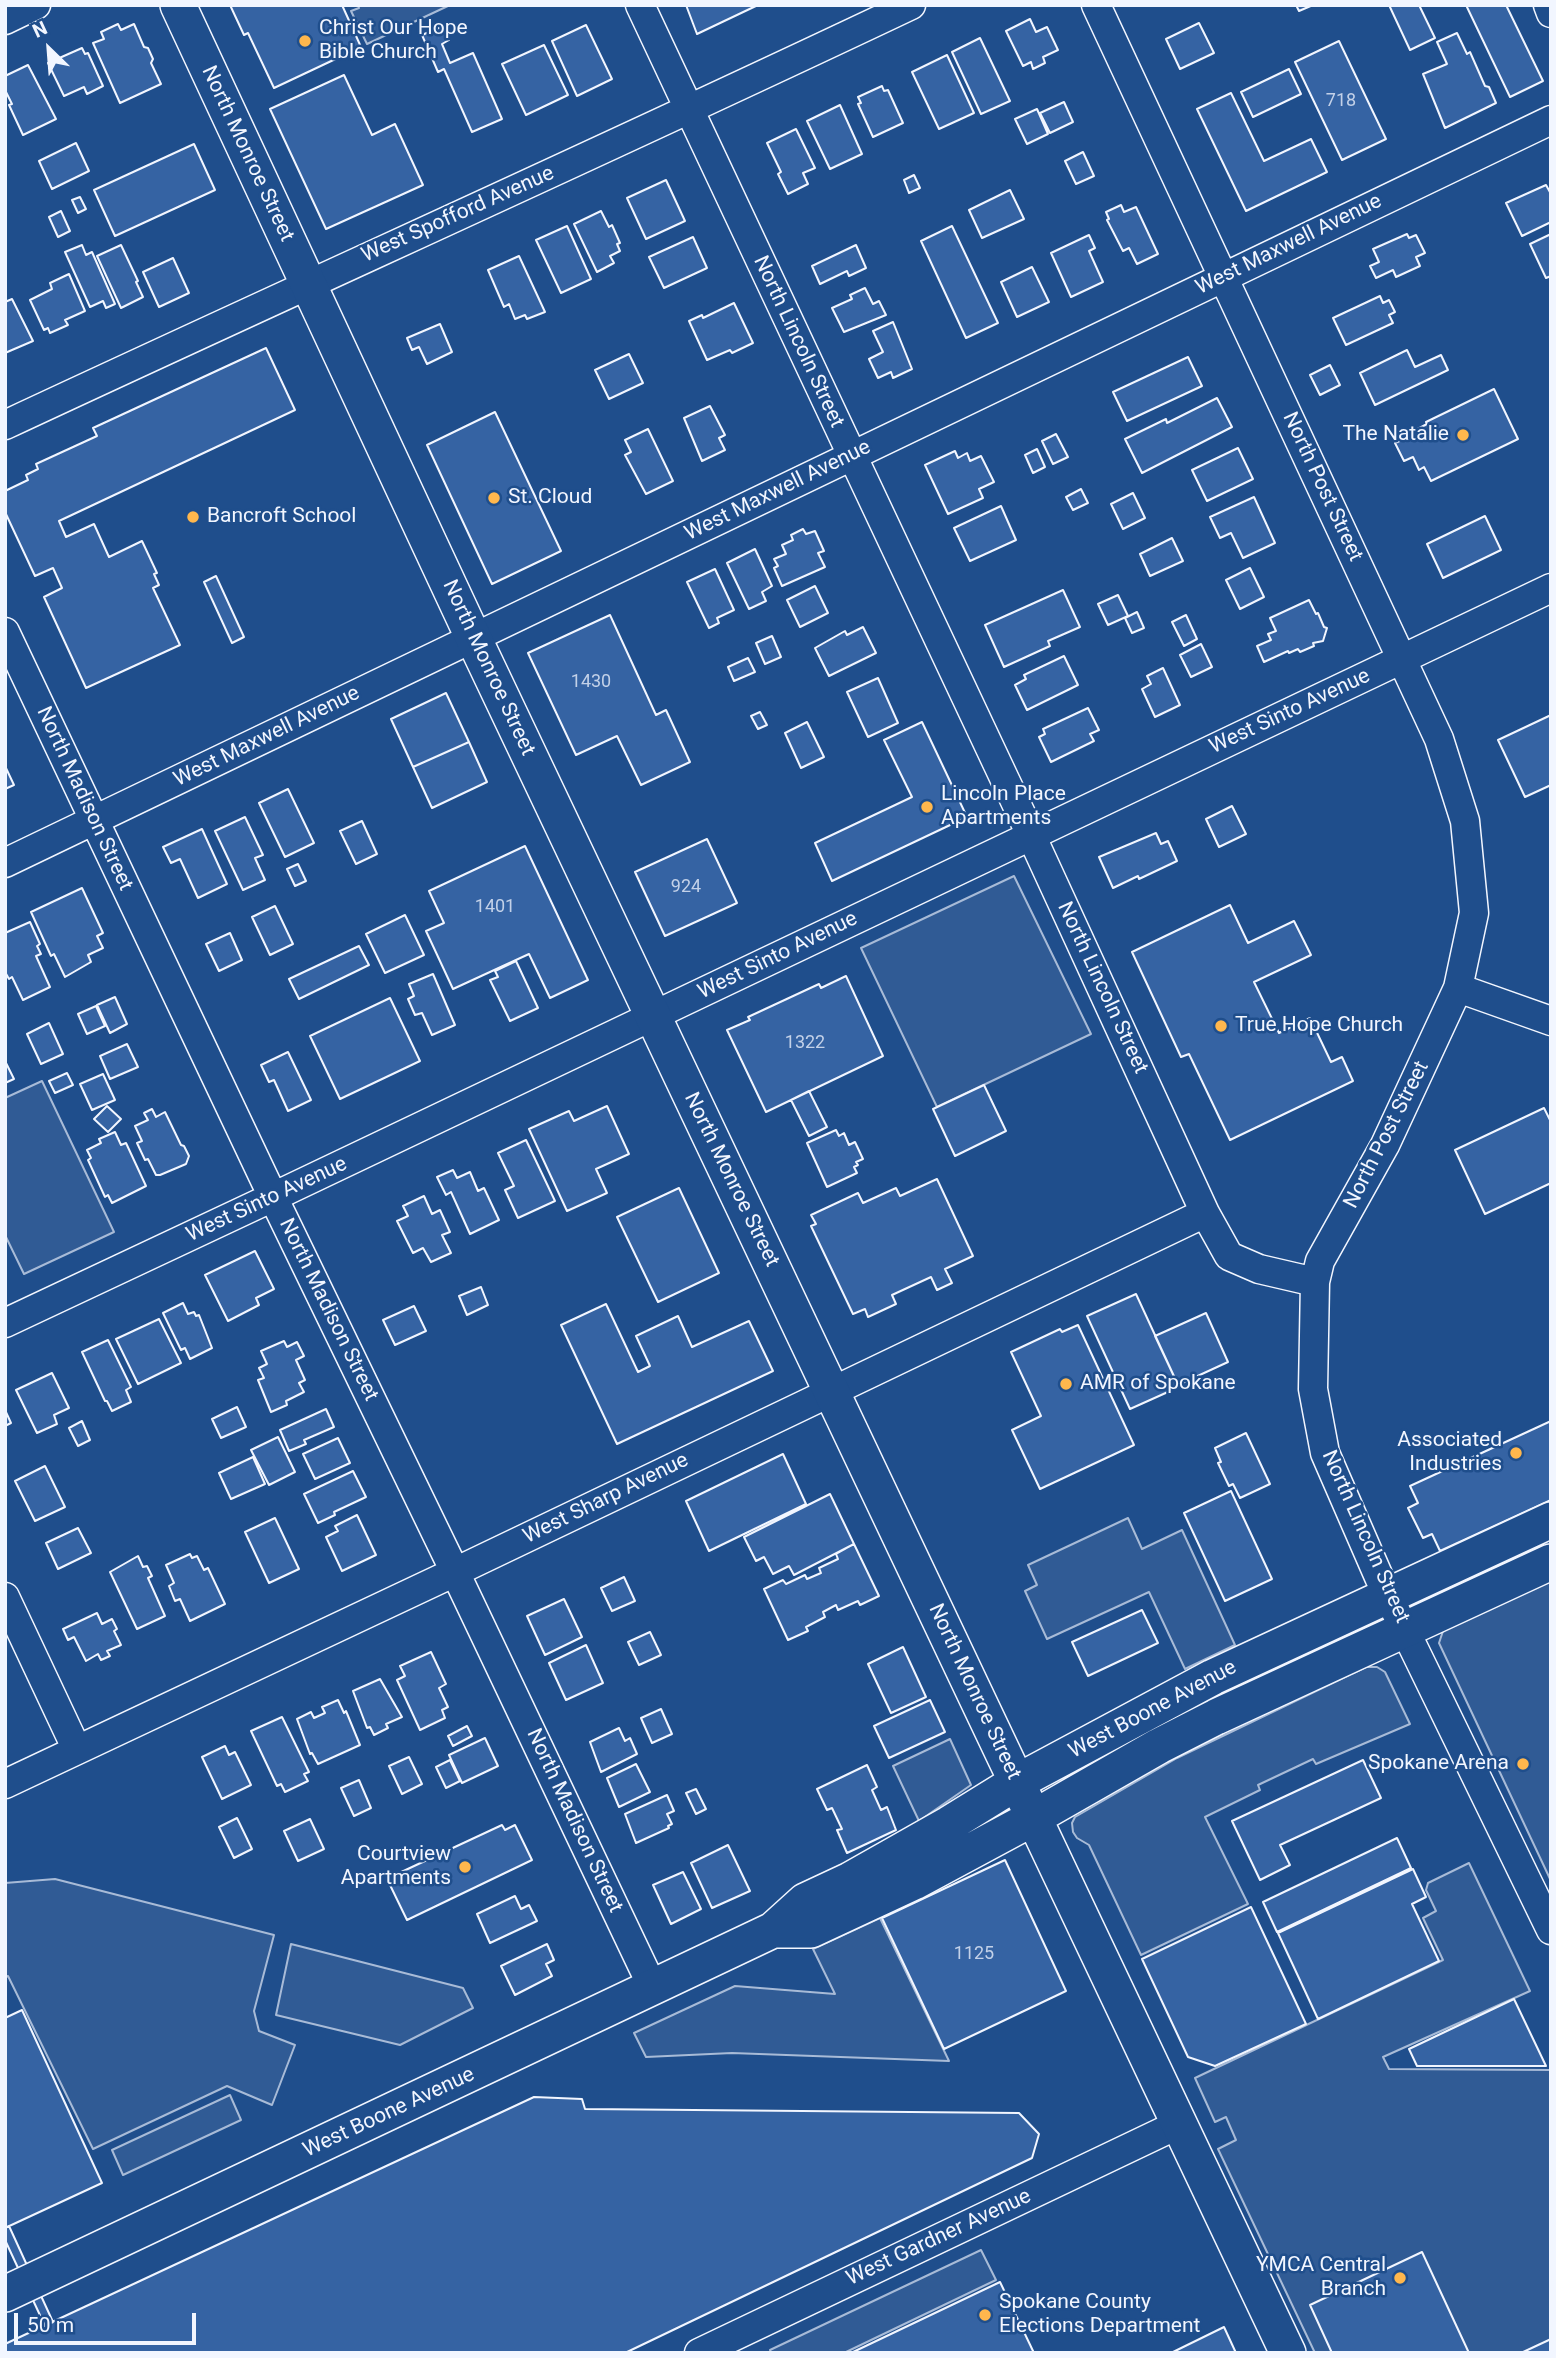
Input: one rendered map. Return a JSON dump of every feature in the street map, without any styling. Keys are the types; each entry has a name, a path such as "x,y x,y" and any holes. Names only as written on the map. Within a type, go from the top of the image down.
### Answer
{"main road":[{"name":"North Monroe Street","path":"178,5 473,638 1288,2353"},
{"name":"West Boone Avenue","path":"5,2294 772,1930 805,1901 888,1859 1017,1782 1213,1677 1551,1520"},
{"name":"West Boone Avenue","path":"772,1930 811,1930 914,1882 1170,1741 1551,1562"}],"street":[{"path":"5,20 36,5"},
{"name":"North Lincoln Street","path":"640,5 1031,835 1205,1213 1230,1256 1259,1269 1315,1282 1313,1389 1325,1453 1404,1629 1551,1930"},
{"name":"West Spofford Avenue","path":"5,425 688,111 911,5"},
{"name":"North Post Street","path":"1096,5 1439,738 1465,821 1474,913 1458,988 1385,1145 1320,1261 1315,1282"},
{"path":"1548,5 1551,13"},
{"name":"West Maxwell Avenue","path":"5,863 1551,120"},
{"name":"West Sinto Avenue","path":"5,1323 1551,587"},
{"name":"North Madison Street","path":"5,632 653,1987"},
{"path":"1458,988 1551,1021"},
{"name":"West Sharp Avenue","path":"5,1784 456,1572 1205,1213"},
{"path":"5,1597 77,1750"},
{"name":"West Gardner Avenue","path":"699,2353 1179,2124"}],"shaded area":[{"path":"358,5 450,5 367,44 351,11 359,8"},
{"path":"1014,876 1091,1034 937,1107 861,948"},
{"path":"42,1081 114,1232 24,1274 5,1235 5,1098"},
{"path":"1128,1518 1142,1549 1182,1530 1235,1645 1185,1669 1149,1592 1047,1639 1025,1591 1037,1585 1028,1565"},
{"name":"Spokane Arena","path":"1551,1576 1551,1881 1439,1643 1444,1628"},
{"path":"1366,1667 1377,1667 1385,1672 1410,1724 1316,1764 1313,1759 1258,1785 1260,1790 1205,1817 1248,1904 1141,1955 1089,1845 1077,1838 1073,1832 1072,1823 1075,1817 1177,1758"},
{"path":"950,1739 971,1785 919,1821 893,1766"},
{"path":"1469,1863 1530,1991 1383,2057 1389,2069 1551,2070 1551,2353 1315,2353 1218,2149 1236,2140 1226,2117 1215,2122 1195,2078 1443,1960 1423,1918 1436,1911 1426,1890 1428,1883"},
{"path":"55,1879 274,1935 254,2011 259,2031 295,2045 272,2105 227,2086 93,2149 8,1976 5,1977 5,1883"},
{"path":"880,1918 949,2061 732,2053 646,2057 634,2033 735,1986 835,1994 813,1949"},
{"path":"291,1944 463,1988 473,2008 400,2045 276,2015"},
{"path":"230,2095 241,2120 123,2175 112,2150"},
{"path":"981,2250 996,2280 844,2353 771,2353 770,2350"}],"building":[{"name":"Christ Our Hope Bible Church","path":"230,5 342,5 361,47 274,88 248,33 244,35"},
{"path":"686,5 758,5 697,34"},
{"path":"1296,5 1313,5 1299,11"},
{"path":"1389,5 1419,5 1435,38 1410,50"},
{"path":"1466,5 1506,5 1543,81 1510,97"},
{"path":"1030,19 1036,32 1047,27 1058,50 1043,57 1045,63 1033,69 1031,62 1023,66 1006,31"},
{"path":"1199,23 1214,53 1180,69 1166,39"},
{"path":"118,24 121,30 134,24 144,47 148,48 153,59 151,63 161,84 120,103 93,43 104,39 101,32"},
{"path":"586,25 612,79 577,96 552,41"},
{"path":"443,26 449,40 442,44 450,63 473,53 502,119 472,132 444,69 438,72 422,35"},
{"path":"1457,33 1467,54 1470,52 1496,103 1445,128 1423,74 1447,64 1437,42"},
{"path":"980,38 1010,101 981,114 952,52"},
{"path":"1339,41 1386,139 1342,160 1295,62"},
{"path":"544,45 568,95 526,115 502,64"},
{"path":"82,48 85,54 88,53 103,86 87,94 84,87 64,96 48,63"},
{"path":"947,55 974,113 939,129 912,72"},
{"path":"28,65 56,119 23,135 9,105 12,104 5,90 5,76"},
{"path":"1289,69 1301,94 1253,117 1241,92"},
{"path":"344,75 372,135 395,124 423,185 326,229 270,109"},
{"path":"882,86 884,91 888,90 903,123 873,137 858,104 861,103 858,97"},
{"path":"1231,93 1264,161 1311,139 1327,172 1246,211 1197,109"},
{"path":"1064,102 1073,122 1050,133 1040,113"},
{"path":"840,105 862,154 830,169 807,121"},
{"path":"1037,109 1048,134 1027,144 1015,119"},
{"path":"796,129 815,168 803,173 808,184 788,194 767,143"},
{"path":"76,143 89,171 52,189 39,161"},
{"path":"194,144 215,190 115,236 94,190"},
{"path":"1083,152 1094,176 1076,184 1065,161"},
{"path":"914,175 920,188 909,193 904,180"},
{"path":"666,180 685,221 646,239 627,198"},
{"path":"1546,185 1551,194 1551,222 1522,236 1506,203"},
{"path":"1010,190 1024,219 982,238 969,210"},
{"path":"80,197 86,209 78,213 72,200"},
{"path":"1121,205 1124,212 1136,207 1158,254 1137,264 1129,248 1123,251 1107,220 1109,219 1106,212"},
{"path":"61,211 70,231 58,237 49,217"},
{"path":"601,211 609,227 612,225 620,243 617,244 620,251 610,256 614,263 597,272 574,224"},
{"path":"567,226 591,279 561,293 536,240"},
{"path":"952,226 998,323 966,338 921,241"},
{"path":"1407,234 1409,238 1416,235 1425,253 1416,257 1420,266 1396,277 1393,270 1376,278 1370,266 1379,262 1373,249"},
{"path":"1551,234 1551,276 1546,278 1530,244"},
{"path":"1089,235 1095,248 1089,251 1103,282 1071,297 1051,253"},
{"path":"693,237 707,268 664,288 649,257"},
{"path":"82,245 86,255 92,252 115,304 106,308 103,301 90,307 65,252"},
{"path":"121,245 143,297 121,308 97,256"},
{"path":"856,245 866,268 849,276 847,271 820,284 812,266"},
{"path":"519,256 545,312 527,319 525,315 515,319 509,304 504,307 488,270"},
{"path":"173,258 189,293 159,307 143,272"},
{"path":"1032,267 1049,302 1017,317 1001,282"},
{"path":"69,274 85,311 65,320 68,325 50,333 48,328 44,330 30,300 52,289 50,283"},
{"path":"865,288 873,304 879,301 886,315 844,332 832,308 852,299 850,295"},
{"path":"1380,296 1383,303 1389,300 1395,312 1389,315 1393,323 1346,345 1333,318"},
{"path":"12,299 33,341 5,353 5,302"},
{"path":"734,303 753,343 732,353 730,350 707,360 689,321 702,315 703,318"},
{"path":"893,322 912,369 893,378 891,372 878,378 869,359 883,352 873,331"},
{"path":"440,324 452,352 427,364 419,347 412,350 407,338"},
{"path":"266,348 295,410 59,521 66,537 94,524 109,557 142,541 157,573 154,574 159,585 153,588 180,645 86,688 44,597 62,588 53,568 35,576 5,512 5,491 28,480 26,475 38,469 36,464 97,436 93,428"},
{"path":"1407,350 1415,367 1441,355 1448,370 1375,405 1360,373"},
{"path":"629,354 643,383 609,399 595,370"},
{"path":"1188,357 1202,386 1127,421 1113,392"},
{"path":"1330,365 1340,385 1320,395 1310,375"},
{"name":"The Natalie","path":"1494,389 1518,439 1431,481 1424,467 1419,470 1413,457 1404,461 1395,443 1411,436 1410,433 1427,424 1426,422"},
{"path":"1217,398 1232,427 1142,473 1125,439 1166,419 1167,423"},
{"path":"710,406 725,435 719,438 725,450 702,461 684,418"},
{"name":"St. Cloud","path":"495,412 561,551 492,584 427,445"},
{"path":"648,429 673,481 646,494 625,455 631,452 625,440"},
{"path":"1056,434 1068,457 1053,464 1042,441"},
{"path":"1238,448 1253,479 1207,501 1192,470"},
{"path":"1037,449 1045,467 1033,473 1025,455"},
{"path":"955,451 958,458 967,453 970,461 981,456 994,482 979,489 983,498 948,514 925,465"},
{"path":"1081,489 1088,503 1073,510 1066,497"},
{"path":"1133,493 1145,518 1123,529 1111,504"},
{"path":"1254,497 1275,543 1243,558 1231,533 1220,538 1210,517"},
{"path":"1001,506 1016,540 970,561 954,528"},
{"path":"1485,516 1501,550 1443,578 1427,544"},
{"path":"803,529 806,534 815,531 824,551 818,553 825,567 782,586 774,568 778,566 774,559 786,554 782,545 793,540 791,535"},
{"path":"1172,538 1183,561 1150,576 1140,554"},
{"path":"755,549 772,586 762,592 766,601 749,609 727,563"},
{"path":"1250,568 1264,597 1240,609 1226,580"},
{"path":"715,569 734,610 717,618 719,623 709,628 687,582"},
{"path":"216,576 244,637 232,643 204,582"},
{"path":"815,586 828,613 800,627 787,600"},
{"path":"1063,590 1080,627 1048,641 1050,646 1004,667 985,625"},
{"path":"1118,595 1128,616 1108,625 1098,604"},
{"path":"1309,600 1327,628 1323,641 1313,643 1314,646 1300,652 1298,649 1289,653 1288,651 1264,662 1257,646 1271,640 1268,634 1276,631 1270,618"},
{"path":"1137,612 1144,628 1132,633 1125,618"},
{"path":"610,615 656,715 666,710 690,762 641,785 617,736 576,755 528,653"},
{"path":"1186,615 1197,639 1184,646 1172,622"},
{"path":"863,627 876,653 829,676 815,648 845,631 847,635"},
{"path":"772,636 781,657 765,664 756,643"},
{"path":"1201,644 1212,667 1191,677 1180,655"},
{"path":"1064,656 1078,685 1027,710 1015,685 1026,679 1024,675"},
{"path":"748,658 755,672 734,681 728,667"},
{"path":"1163,668 1180,705 1155,717 1142,689 1151,684 1147,676"},
{"path":"878,678 898,723 868,737 847,692"},
{"path":"446,693 469,742 413,767 391,719"},
{"path":"1088,708 1099,730 1090,734 1094,741 1051,762 1039,737 1045,734 1043,729"},
{"path":"760,712 767,725 758,729 751,716"},
{"path":"1551,715 1551,785 1525,797 1498,740"},
{"path":"807,722 824,757 801,768 785,733"},
{"name":"Lincoln Place Apartments","path":"922,722 967,817 832,881 815,843 912,797 884,740"},
{"path":"469,742 487,782 432,808 413,767"},
{"path":"5,766 14,785 5,789"},
{"path":"288,789 314,843 285,857 259,803"},
{"path":"1232,806 1246,834 1219,847 1206,819"},
{"path":"245,817 263,855 255,858 265,880 243,890 215,831"},
{"path":"362,821 377,854 356,864 340,831"},
{"path":"202,829 227,884 198,898 180,859 171,863 163,847"},
{"path":"1156,833 1161,844 1168,841 1177,861 1113,888 1099,857"},
{"path":"707,839 737,903 665,936 635,872"},
{"path":"525,846 588,980 550,998 529,954 453,989 426,931 444,923 429,891"},
{"path":"298,864 306,881 295,886 287,869"},
{"path":"82,888 103,933 97,936 103,948 88,955 91,962 65,977 54,954 51,956 31,912"},
{"name":"True Hope Church","path":"1230,905 1248,943 1294,921 1311,955 1254,982 1279,1033 1310,1018 1331,1062 1342,1057 1353,1081 1230,1140 1189,1054 1181,1057 1132,952"},
{"path":"275,906 293,944 270,955 252,917"},
{"path":"405,915 424,955 385,973 366,934"},
{"path":"30,922 40,944 37,946 41,954 36,956 50,987 23,1000 12,977 9,979 5,972 5,933"},
{"path":"230,933 242,960 219,971 206,944"},
{"path":"359,946 369,965 299,999 289,979"},
{"path":"516,961 538,1008 510,1021 490,980 498,977 495,971"},
{"path":"433,974 455,1025 432,1035 422,1013 415,1015 408,999 414,996 409,984"},
{"path":"846,976 883,1056 766,1112 727,1030 750,1020 748,1017 819,984 821,988"},
{"path":"115,997 127,1024 110,1033 97,1005"},
{"path":"390,998 420,1061 340,1099 310,1036"},
{"path":"96,1006 105,1026 87,1034 78,1014"},
{"path":"49,1023 63,1054 41,1064 27,1034"},
{"path":"127,1044 138,1067 110,1079 100,1056"},
{"path":"288,1052 311,1100 288,1111 274,1080 269,1082 261,1065"},
{"path":"5,1061 14,1079 5,1083"},
{"path":"67,1073 73,1085 55,1093 49,1081"},
{"path":"103,1074 115,1100 92,1110 80,1084"},
{"path":"984,1085 1006,1131 955,1156 933,1109"},
{"path":"809,1091 827,1127 809,1136 791,1100"},
{"path":"107,1106 121,1119 108,1132 94,1119"},
{"path":"607,1106 629,1154 596,1169 607,1193 567,1211 529,1129 569,1111 574,1121"},
{"path":"1544,1108 1551,1122 1551,1183 1485,1214 1455,1150"},
{"path":"152,1109 156,1117 165,1112 189,1156 186,1164 160,1175 156,1175 148,1159 145,1160 137,1143 142,1141 135,1126 148,1120 144,1113"},
{"path":"836,1130 839,1136 844,1133 849,1145 855,1142 863,1159 856,1162 858,1165 854,1167 857,1173 827,1187 807,1143"},
{"path":"115,1132 121,1145 126,1143 146,1186 112,1203 108,1195 105,1197 88,1160 91,1158 87,1150 101,1143 99,1139"},
{"path":"526,1140 555,1201 518,1218 505,1190 514,1186 498,1153"},
{"path":"453,1170 457,1178 470,1172 478,1191 484,1188 499,1220 470,1234 451,1192 446,1195 437,1177"},
{"path":"937,1179 973,1256 945,1269 952,1283 937,1290 931,1277 892,1295 896,1304 868,1317 865,1309 853,1314 811,1226 816,1224 811,1215 858,1193 863,1203 896,1188 900,1196"},
{"path":"679,1188 719,1273 658,1302 617,1217"},
{"path":"424,1196 432,1214 440,1210 450,1232 442,1235 451,1253 431,1262 423,1248 413,1253 397,1221 408,1216 403,1206"},
{"path":"255,1251 274,1289 256,1298 259,1305 228,1321 205,1275"},
{"path":"481,1287 488,1305 467,1315 459,1296"},
{"path":"1136,1294 1179,1387 1130,1409 1087,1316"},
{"path":"183,1303 188,1314 194,1312 196,1316 199,1315 212,1348 190,1359 185,1348 181,1350 163,1313"},
{"path":"606,1304 638,1372 650,1366 636,1336 678,1316 692,1347 749,1321 773,1371 617,1444 561,1325"},
{"path":"414,1306 426,1331 395,1345 383,1320"},
{"path":"1206,1313 1228,1362 1178,1385 1155,1336"},
{"path":"159,1319 181,1363 138,1384 116,1339"},
{"name":"AMR of Spokane","path":"1078,1325 1134,1445 1040,1489 1012,1430 1041,1416 1011,1352 1060,1329 1062,1332"},
{"path":"108,1340 131,1387 126,1390 131,1402 112,1411 82,1352"},
{"path":"284,1341 287,1347 297,1342 304,1356 296,1360 305,1380 299,1383 304,1392 286,1401 287,1405 271,1412 258,1380 264,1378 259,1368 267,1364 261,1351"},
{"path":"52,1373 69,1408 54,1415 57,1424 37,1433 16,1390"},
{"path":"237,1407 246,1427 221,1438 212,1419"},
{"path":"326,1409 334,1427 304,1440 306,1444 289,1451 280,1430"},
{"path":"5,1410 11,1423 5,1426"},
{"path":"82,1421 90,1440 78,1446 69,1428"},
{"name":"Associated Industries","path":"1551,1421 1551,1500 1440,1551 1432,1534 1423,1538 1408,1508 1418,1503 1410,1486"},
{"path":"1246,1433 1270,1484 1240,1498 1233,1484 1229,1486 1218,1463 1221,1462 1215,1448"},
{"path":"278,1437 295,1472 269,1485 251,1450"},
{"path":"338,1438 350,1463 315,1479 303,1454"},
{"path":"783,1454 806,1504 709,1551 686,1501"},
{"path":"253,1457 265,1484 231,1499 219,1473"},
{"path":"45,1466 65,1507 35,1521 15,1481"},
{"path":"353,1471 366,1497 318,1523 304,1494"},
{"path":"1231,1491 1272,1579 1225,1601 1184,1513"},
{"path":"830,1494 854,1544 794,1575 789,1566 773,1574 764,1557 756,1561 744,1537"},
{"path":"357,1515 376,1555 342,1571 326,1537 338,1531 335,1526"},
{"path":"275,1518 299,1569 269,1583 245,1532"},
{"path":"78,1528 91,1553 58,1569 46,1543"},
{"path":"854,1544 879,1596 860,1605 858,1601 838,1610 836,1605 823,1612 825,1617 806,1627 808,1631 788,1640 764,1589 783,1580 786,1584 805,1575 807,1579 821,1573 819,1568 838,1559 836,1554"},
{"path":"190,1554 192,1558 197,1556 204,1570 208,1568 225,1604 190,1621 180,1599 175,1601 169,1586 174,1583 166,1565"},
{"path":"138,1556 143,1567 147,1566 152,1576 148,1578 165,1616 137,1629 110,1572"},
{"path":"624,1577 635,1601 612,1611 601,1588"},
{"path":"564,1599 582,1637 545,1655 527,1616"},
{"path":"1142,1610 1158,1643 1088,1676 1072,1642"},
{"path":"97,1613 102,1624 112,1619 121,1645 107,1651 110,1656 101,1660 98,1654 86,1661 74,1637 68,1640 63,1629"},
{"path":"650,1632 661,1655 639,1665 628,1642"},
{"path":"586,1645 603,1683 566,1700 549,1663"},
{"path":"903,1647 926,1697 891,1713 868,1664"},
{"path":"431,1652 446,1684 439,1688 448,1707 442,1710 445,1718 420,1730 397,1680 405,1676 400,1666"},
{"path":"380,1679 402,1717 386,1724 388,1728 374,1735 370,1727 367,1728 353,1691"},
{"path":"338,1700 344,1713 346,1711 360,1745 318,1764 312,1753 310,1754 297,1719 311,1712 314,1718 325,1713 322,1707"},
{"path":"930,1700 945,1732 889,1758 874,1726"},
{"path":"661,1709 672,1734 652,1743 641,1718"},
{"path":"282,1717 309,1772 304,1774 308,1781 285,1792 281,1784 277,1786 251,1731"},
{"path":"467,1726 472,1736 453,1746 448,1736"},
{"path":"619,1728 625,1741 630,1738 637,1754 601,1772 590,1742"},
{"path":"485,1738 498,1766 462,1783 449,1755"},
{"path":"225,1746 229,1755 235,1752 251,1785 222,1799 202,1757"},
{"path":"409,1757 422,1784 402,1794 389,1766"},
{"path":"450,1760 460,1781 446,1788 436,1767"},
{"path":"1363,1760 1381,1798 1280,1845 1290,1865 1260,1880 1232,1821"},
{"path":"636,1764 650,1792 619,1807 607,1778"},
{"path":"867,1765 877,1787 872,1790 881,1810 887,1807 896,1830 847,1853 837,1830 842,1829 832,1808 827,1810 817,1789"},
{"path":"359,1780 371,1808 354,1816 341,1788"},
{"path":"696,1789 706,1809 696,1814 686,1793"},
{"path":"667,1795 674,1811 667,1814 672,1824 669,1828 636,1843 625,1814"},
{"path":"237,1818 252,1849 234,1858 219,1827"},
{"path":"310,1819 324,1849 298,1861 284,1831"},
{"name":"Courtview Apartments","path":"502,1825 505,1830 515,1825 532,1860 407,1920 390,1885 400,1880 397,1874"},
{"path":"1397,1838 1411,1868 1277,1932 1263,1902"},
{"path":"728,1845 750,1891 712,1908 691,1863"},
{"path":"1005,1860 1066,1991 944,2049 882,1918"},
{"path":"1413,1869 1426,1897 1412,1904 1439,1961 1318,2019 1278,1933"},
{"path":"683,1872 701,1909 671,1924 653,1885"},
{"path":"515,1896 521,1909 529,1905 537,1921 490,1943 477,1914"},
{"path":"1251,1907 1306,2024 1215,2066 1188,2057 1142,1959"},
{"path":"547,1944 554,1960 546,1964 552,1976 515,1995 501,1966"},
{"path":"1514,1999 1546,2066 1417,2066 1409,2049"},
{"path":"22,2010 102,2183 5,2228 5,2018"},
{"path":"534,2097 582,2099 585,2109 1019,2113 1039,2134 1032,2158 625,2353 5,2353 5,2344"},
{"path":"9,2226 53,2322 45,2326 5,2240 5,2228"},
{"name":"YMCA Central Branch","path":"1422,2252 1469,2353 1332,2353 1310,2305"},
{"path":"1000,2282 1034,2353 851,2353"},
{"path":"1224,2327 1236,2353 1171,2353"},
{"path":"1551,2339 1551,2353 1521,2353"}],"place":[{"name":"Christ Our Hope Bible Church","path":"305,41"},
{"name":"The Natalie","path":"1463,435"},
{"name":"St. Cloud","path":"494,498"},
{"name":"Bancroft School","path":"193,517"},
{"name":"Lincoln Place Apartments","path":"927,807"},
{"name":"True Hope Church","path":"1221,1026"},
{"name":"AMR of Spokane","path":"1066,1384"},
{"name":"Associated Industries","path":"1516,1453"},
{"name":"Spokane Arena","path":"1523,1764"},
{"name":"Courtview Apartments","path":"465,1867"},
{"name":"YMCA Central Branch","path":"1400,2278"},
{"name":"Spokane County Elections Department","path":"985,2315"}]}
